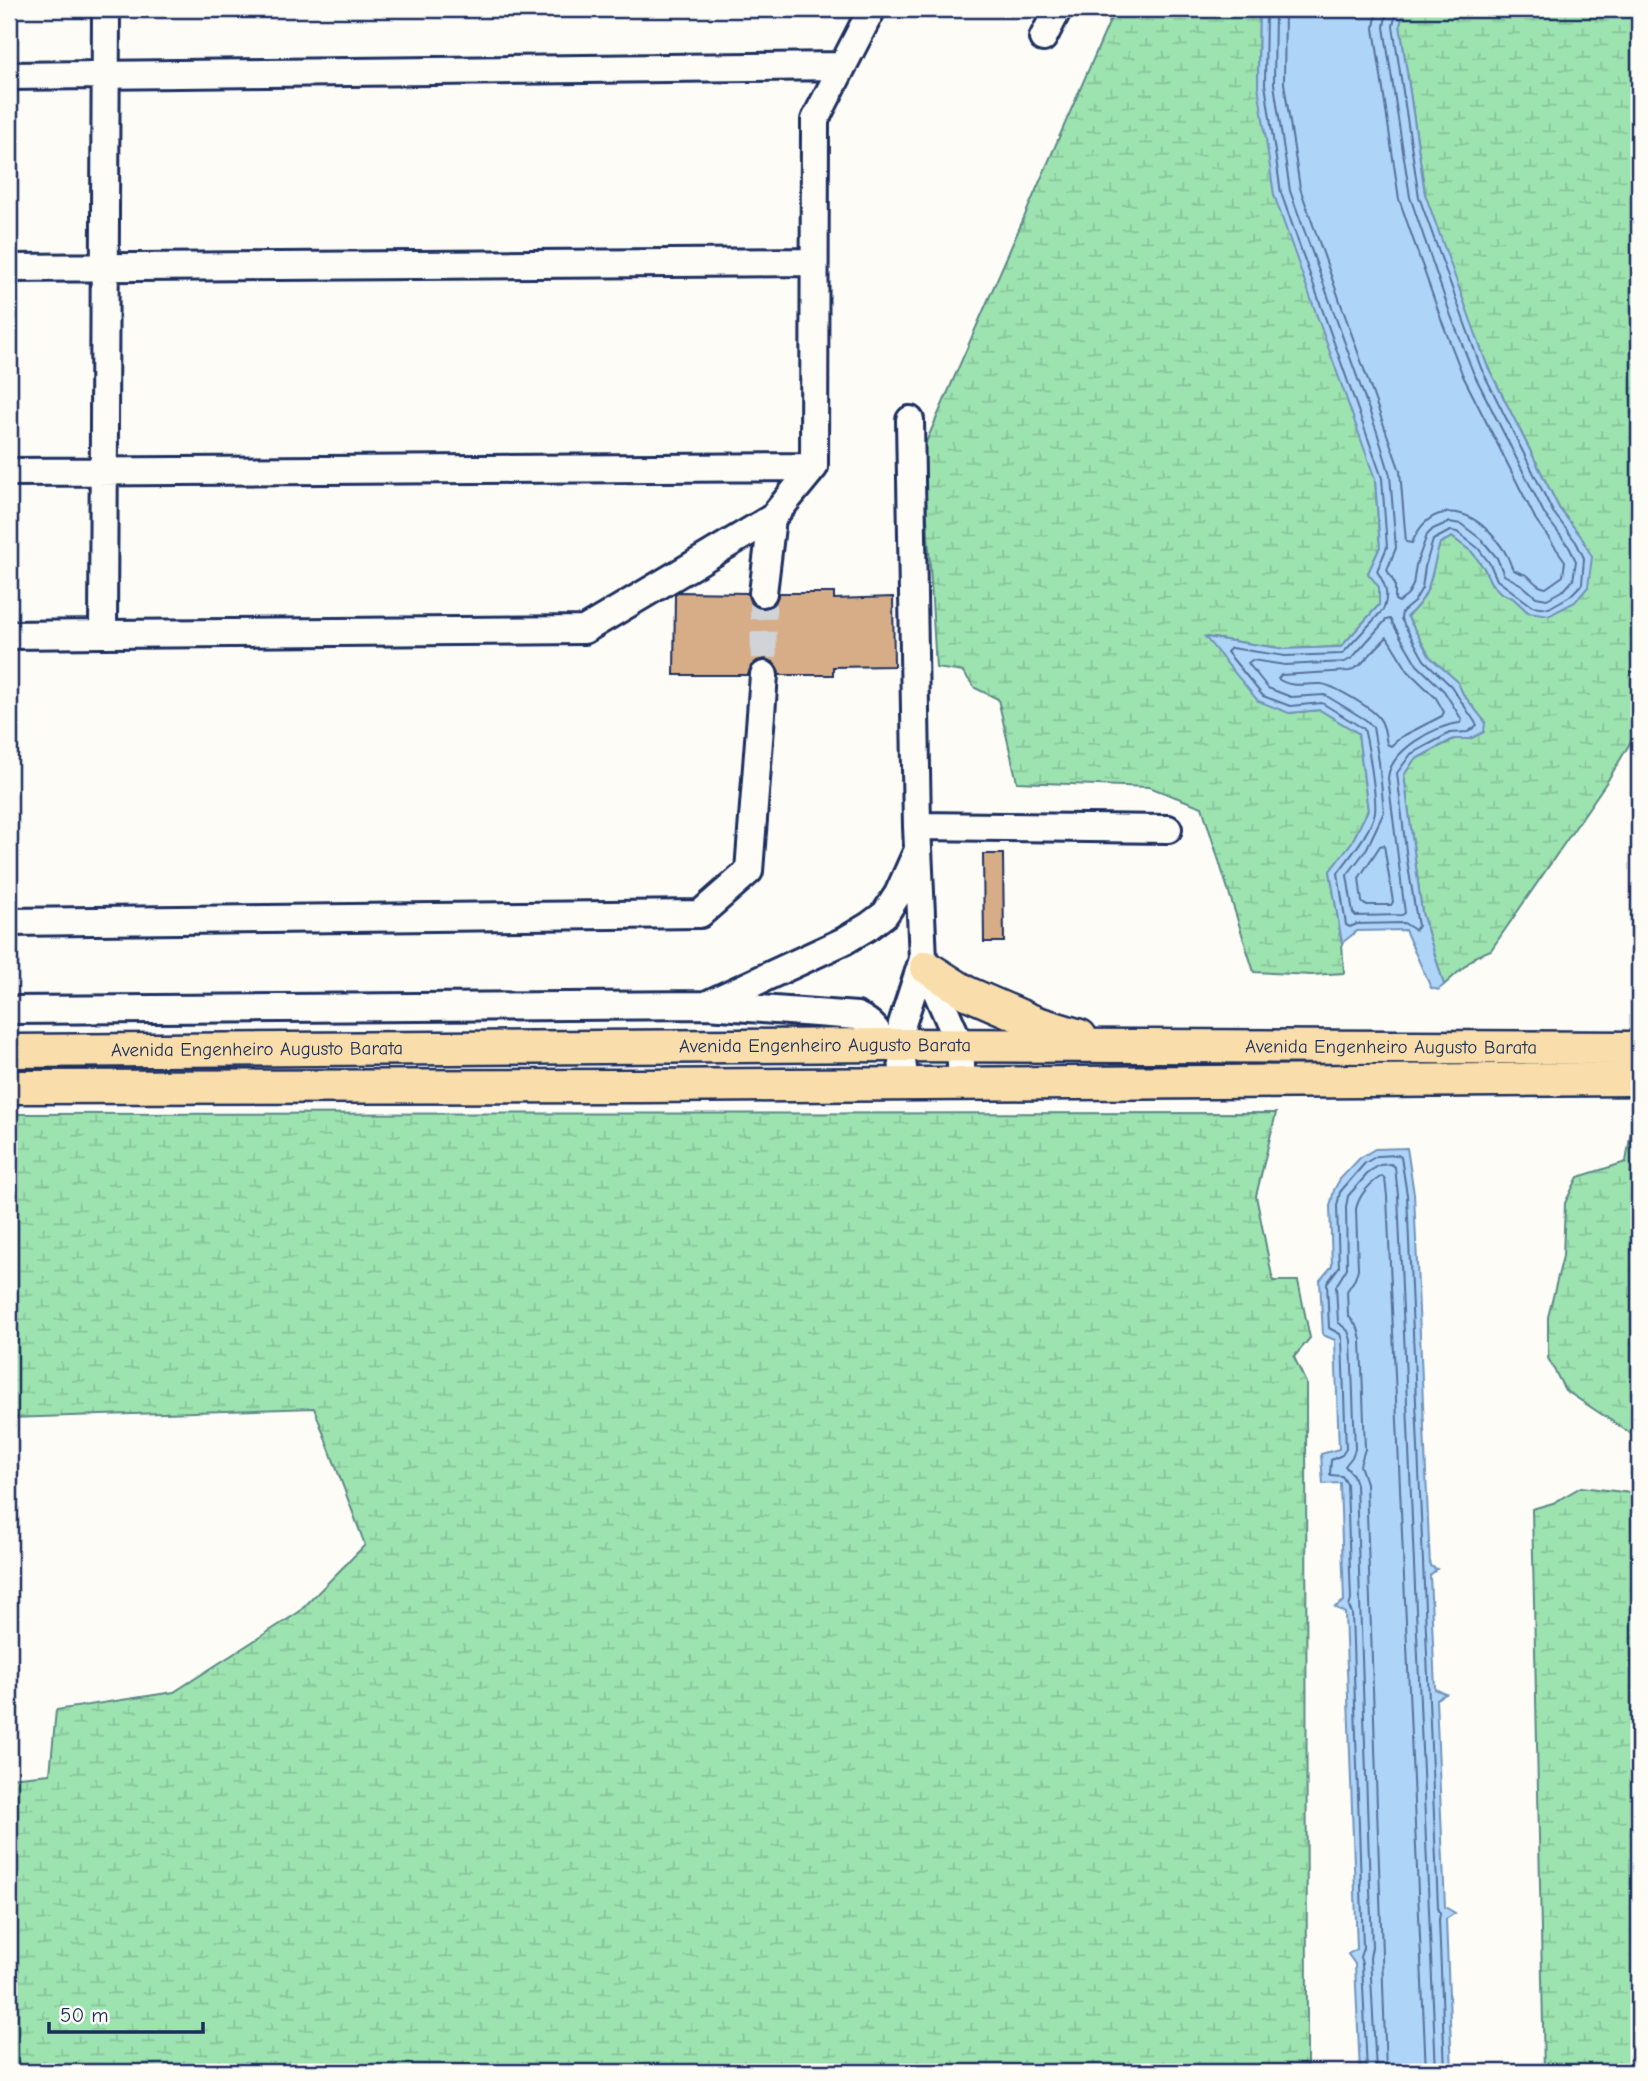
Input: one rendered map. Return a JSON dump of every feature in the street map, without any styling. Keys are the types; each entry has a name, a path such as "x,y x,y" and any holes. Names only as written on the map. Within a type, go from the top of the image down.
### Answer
{"main road":[{"path":"924,963 967,993 1034,1023 1121,1047"},
{"name":"Avenida Engenheiro Augusto Barata","path":"9,1051 892,1045 1639,1048"},
{"name":"Avenida Engenheiro Augusto Barata","path":"9,1087 1639,1079"}],"lane":[{"path":"103,634 106,9"},
{"path":"9,635 584,630 772,518 814,467 816,120 872,9"},
{"path":"1043,38 1058,9"},
{"path":"9,76 842,66"},
{"path":"9,268 814,262"},
{"path":"910,420 918,838 924,963 960,1045 962,1084"},
{"path":"9,472 814,467"},
{"path":"763,593 772,518"},
{"path":"9,922 700,914 749,871 764,674"},
{"path":"918,838 1168,829"},
{"path":"707,1005 844,941 885,914 898,894 918,838"},
{"path":"892,1045 924,963"},
{"path":"9,1010 707,1005 857,1016 870,1022 892,1045 905,1084"}],"green space":[{"path":"1115,9 1259,9 1258,85 1375,479 1380,547 1368,573 1379,587 1379,605 1341,647 1285,649 1207,637 1289,713 1320,710 1358,733 1368,810 1352,842 1330,871 1344,973 1311,975 1254,972 1202,807 1149,787 1017,782 998,699 975,688 963,672 936,668 923,449"},
{"path":"1404,9 1639,9 1639,728 1608,780 1491,950 1476,956 1444,985 1422,913 1404,775 1414,760 1454,739 1470,739 1485,722 1463,694 1457,681 1430,657 1407,616 1426,592 1440,543 1452,537 1472,552 1491,583 1501,593 1513,598 1528,612 1582,538 1559,508 1487,365 1425,194 1400,25"},
{"path":"1276,1113 1256,1196 1273,1281 1298,1281 1310,1338 1294,1357 1306,1383 1307,2072 9,2072 9,1778 50,1774 56,1710 174,1692 299,1612 365,1545 314,1408 9,1418 9,1114"},
{"path":"1634,1113 1639,1113 1639,1439 1565,1390 1548,1358 1548,1317 1563,1256 1565,1203 1578,1177 1626,1162"},
{"path":"1581,1487 1639,1494 1639,2072 1544,2072 1532,1509 1553,1503"}],"water":[{"path":"1259,9 1404,9 1400,25 1425,194 1487,365 1559,508 1582,538 1592,557 1588,587 1575,602 1550,615 1528,612 1513,598 1501,593 1491,583 1472,552 1452,537 1440,543 1426,592 1407,616 1430,657 1457,681 1463,694 1485,722 1484,732 1470,739 1453,739 1414,760 1404,775 1422,913 1444,985 1438,990 1431,988 1405,930 1357,931 1342,943 1330,871 1352,842 1368,810 1358,733 1320,710 1289,713 1258,701 1205,637 1285,649 1341,647 1379,605 1379,587 1368,573 1380,547 1375,479 1274,195 1258,85"},
{"path":"1407,1148 1414,1194 1430,1566 1437,1569 1430,1575 1435,1689 1446,1694 1436,1699 1445,1907 1455,1913 1446,1919 1452,2072 1360,2072 1355,1964 1348,1954 1357,1949 1345,1613 1335,1607 1344,1601 1340,1483 1323,1484 1321,1454 1339,1449 1335,1340 1323,1335 1320,1280 1332,1266 1330,1206 1340,1179 1360,1158 1375,1149"}],"building":[{"path":"747,593 753,605 762,609 775,603 779,593 834,593 834,599 893,597 894,666 833,667 833,675 779,675 773,662 765,659 751,666 748,675 674,675 675,594"},
{"path":"983,854 1003,854 1004,942 984,942"}],"tunnel":[{"path":"763,593 764,675"}]}
